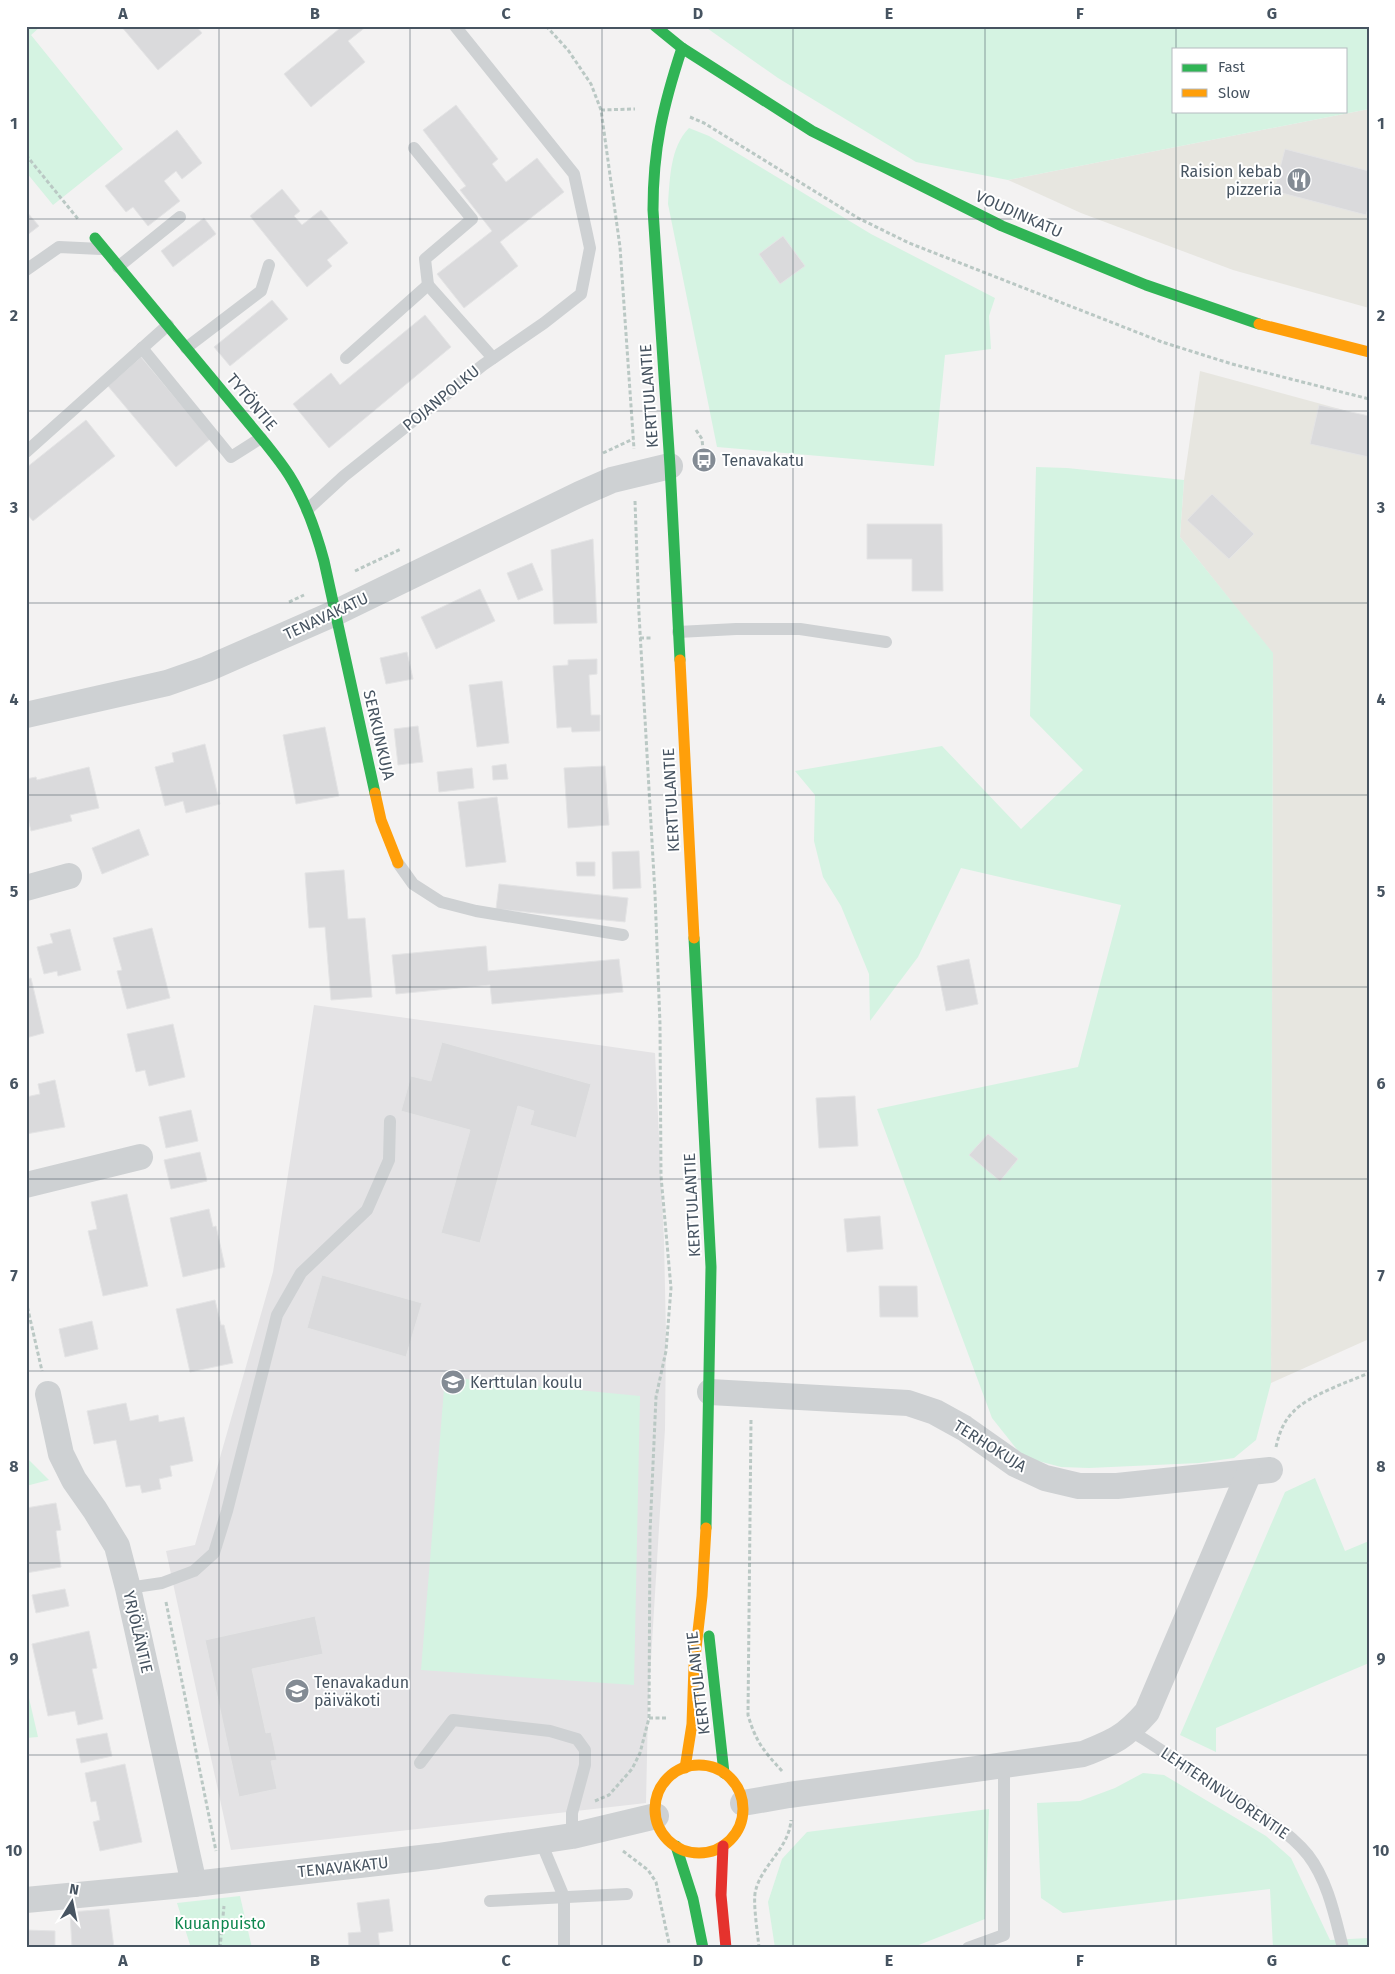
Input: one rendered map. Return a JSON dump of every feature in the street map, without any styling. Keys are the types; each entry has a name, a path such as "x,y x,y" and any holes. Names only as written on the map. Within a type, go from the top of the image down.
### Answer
{"street":[{"path":"656,26 682,48"},
{"name":"KERTTULANTIE","path":"682,48 664,107 653,177 653,210 670,466 712,1267 703,1590 695,1653 690,1748 685,1768"},
{"name":"VOUDINKATU","path":"682,48 812,131 1002,226 1146,285 1258,324 1369,352"},
{"name":"TYTÖNTIE","path":"95,238 261,438 291,478 307,510 330,583 335,613"},
{"name":"TENAVAKATU","path":"26,716 175,680 207,670 335,613 580,494 612,480 670,466"},
{"name":"SERKUNKUJA","path":"335,613 381,820 398,863"},
{"path":"26,888 69,876"},
{"path":"26,1184 140,1157"},
{"name":"TERHOKUJA","path":"710,1392 908,1403 935,1412 964,1428 1015,1464 1045,1478 1080,1486 1117,1486 1260,1472 1146,1712 1130,1731"},
{"name":"YRJÖLÄNTIE","path":"48,1394 61,1454 74,1480 117,1546 194,1884"},
{"name":"KERTTULANTIE","path":"703,1590 724,1773"},
{"path":"743,1804 789,1795 1083,1754 1110,1743 1130,1731"},
{"path":"701,1765 714,1767 724,1773 734,1781 740,1792 743,1804 743,1816 733,1838 723,1846 712,1851 700,1853 676,1846 660,1828 656,1816 656,1805 663,1784 671,1776 685,1768 701,1765"},
{"name":"TENAVAKATU","path":"26,1900 194,1884 438,1856 541,1842 656,1816"},
{"path":"676,1846 693,1899 703,1948"},
{"path":"723,1846 721,1896 726,1948"}],"lane":[{"name":"POJANPOLKU","path":"307,510 344,476 493,358 544,323 581,294 590,248 574,174 455,26"},
{"path":"414,148 472,219 425,260 428,286 493,358"},
{"path":"118,267 180,217"},
{"path":"26,270 59,247 104,249"},
{"path":"186,348 261,291 269,265"},
{"path":"346,358 428,286"},
{"path":"26,452 168,325"},
{"path":"142,348 231,457 261,438"},
{"path":"678,632 736,629 800,629 886,642"},
{"path":"398,863 413,884 441,902 476,911 623,935"},
{"path":"128,1588 162,1583 194,1571 214,1553 227,1510 277,1315 301,1273 368,1210 389,1160 390,1121"},
{"path":"420,1763 453,1720 550,1730 577,1739 585,1750 585,1766 572,1813 572,1836"},
{"name":"LEHTERINVUORENTIE","path":"1130,1731 1152,1743 1292,1837 1309,1856 1323,1879 1343,1948"},
{"path":"968,1948 1004,1934 1004,1765"},
{"path":"541,1842 564,1897 564,1948"},
{"path":"490,1901 627,1894"}],"path":[{"path":"546,26 568,50 591,84 601,110 620,246 635,474 635,542 655,903 660,1024 661,1176 671,1288 666,1352 656,1397 650,1532 649,1718 640,1753 632,1768 609,1795"},
{"path":"601,110 664,107 704,123 858,218 908,243 1162,342 1232,364 1369,399"},
{"path":"26,155 95,238"},
{"path":"639,614 644,614"},
{"path":"640,638 652,638 651,629"},
{"path":"751,1395 748,1715 754,1736 768,1756 787,1776 791,1823 782,1847 761,1876 755,1891 759,1948"},
{"path":"620,1848 648,1870 656,1882 670,1948"}],"shaded area":[{"path":"1369,109 1369,308 1233,270 1081,213 1008,180"},
{"path":"1200,371 1369,417 1369,1339 1271,1383 1273,654 1180,537 1184,480"},
{"name":"Kerttulan koulu","path":"314,1005 655,1053 664,1241 665,1429 648,1709 646,1803 231,1850 166,1551 195,1545 273,1272"}],"green space":[{"path":"26,26 41,26 31,35 123,149 53,205 26,172"},
{"path":"704,26 1369,26 1369,109 1008,180 916,162 778,78"},
{"path":"689,128 709,136 871,234 995,298 989,316 991,349 945,355 934,466 717,447 668,204 672,164 678,144"},
{"path":"1036,467 1067,468 1184,480 1180,537 1273,653 1271,1383 1256,1440 1234,1458 1199,1463 1089,1468 1061,1467 1023,1457 992,1418 877,1109 1078,1067 1121,905 961,868 918,957 870,1021 869,974 841,906 823,877 814,841 815,795 795,771 942,746 1021,829 1083,770 1030,716"},
{"path":"445,1377 640,1396 634,1685 421,1670"},
{"path":"26,1457 49,1480 26,1486"},
{"path":"1315,1478 1345,1551 1369,1541 1369,1663 1216,1728 1216,1752 1180,1735 1285,1492"},
{"path":"26,1685 38,1737 26,1738"},
{"path":"1143,1773 1164,1775 1266,1836 1291,1858 1330,1940 1369,1938 1369,1948 1273,1948 1270,1889 1063,1913 1041,1898 1037,1803 1080,1801 1115,1788"},
{"path":"989,1809 985,1919 911,1948 775,1948 768,1902 782,1859 807,1832"},
{"name":"Kuuanpuisto","path":"240,1896 252,1948 191,1948 177,1903"}],"building":[{"path":"121,26 196,26 202,33 158,70"},
{"path":"336,26 367,26 348,41 365,62 311,107 284,74 339,29"},
{"path":"456,105 498,159 492,164 506,182 537,158 564,192 500,242 518,266 464,308 437,274 492,231 460,190 466,186 423,130"},
{"path":"177,130 202,163 182,179 176,171 164,181 180,201 148,226 133,207 126,212 105,186"},
{"path":"1285,149 1369,171 1369,205 1366,215 1274,191"},
{"path":"282,189 300,211 294,216 302,225 321,210 348,243 327,260 332,266 307,287 250,216"},
{"path":"26,211 39,226 26,236"},
{"path":"204,218 216,234 173,267 161,251"},
{"path":"783,236 805,266 780,284 759,254"},
{"path":"272,300 288,319 230,366 214,347"},
{"path":"425,315 451,347 329,448 293,404 331,373 340,385"},
{"path":"141,357 210,439 176,467 108,386"},
{"path":"1319,405 1369,416 1369,457 1310,444"},
{"path":"86,420 115,456 33,521 26,513 26,468"},
{"path":"1212,494 1254,534 1229,559 1187,520"},
{"path":"867,524 942,524 943,591 912,591 912,559 867,559"},
{"path":"593,539 597,623 554,624 551,550"},
{"path":"532,563 543,590 518,600 507,573"},
{"path":"480,589 495,621 436,649 421,617"},
{"path":"407,652 413,679 386,684 380,658"},
{"path":"597,659 597,674 589,675 591,715 600,715 600,731 572,732 571,727 557,728 553,666 568,665 568,660"},
{"path":"502,681 509,743 477,747 469,685"},
{"path":"418,726 423,762 398,765 394,729"},
{"path":"325,727 339,796 296,804 283,735"},
{"path":"205,744 220,804 186,813 183,801 165,806 155,767 174,762 172,753"},
{"path":"506,764 508,779 493,780 492,766"},
{"path":"605,766 609,825 568,828 564,768"},
{"path":"89,767 99,808 70,815 72,821 31,831 26,810 26,779 36,777 37,780"},
{"path":"472,768 474,788 439,792 437,772"},
{"path":"497,797 506,862 466,867 458,802"},
{"path":"139,829 149,855 102,874 92,848"},
{"path":"639,851 641,888 613,889 612,852"},
{"path":"576,862 595,862 595,876 577,876"},
{"path":"344,870 348,919 365,918 372,997 331,1000 325,927 309,928 305,873"},
{"path":"499,884 628,898 625,922 496,909"},
{"path":"152,928 170,998 127,1009 117,971 122,970 113,938"},
{"path":"70,929 81,970 58,976 57,971 44,974 37,947 53,943 50,934"},
{"path":"486,946 488,971 619,959 623,992 492,1004 490,985 396,994 392,955"},
{"path":"969,959 978,1004 946,1011 937,966"},
{"path":"31,978 44,1033 26,1038 26,979"},
{"path":"173,1024 185,1077 149,1086 145,1070 136,1072 127,1034"},
{"path":"442,1042 591,1084 576,1138 530,1125 534,1111 518,1106 480,1243 441,1233 470,1130 401,1111 411,1076 431,1081"},
{"path":"55,1080 65,1127 26,1134 26,1097 40,1094 38,1084"},
{"path":"855,1096 858,1146 819,1148 816,1098"},
{"path":"191,1110 198,1141 166,1148 159,1117"},
{"path":"988,1134 1018,1159 1000,1181 969,1155"},
{"path":"200,1152 207,1181 171,1189 164,1160"},
{"path":"127,1194 148,1286 103,1296 88,1231 97,1229 91,1202"},
{"path":"209,1209 213,1227 216,1226 225,1267 183,1277 170,1218"},
{"path":"880,1216 883,1249 847,1252 844,1219"},
{"path":"322,1275 422,1303 406,1357 307,1328"},
{"path":"879,1286 917,1286 918,1317 880,1317"},
{"path":"215,1300 221,1325 224,1325 233,1363 190,1372 176,1309"},
{"path":"92,1321 98,1349 65,1357 59,1329"},
{"path":"126,1403 130,1421 158,1415 159,1422 184,1417 193,1461 170,1466 172,1476 159,1479 161,1489 142,1493 140,1485 126,1487 116,1440 94,1444 87,1411"},
{"path":"56,1503 61,1530 56,1531 61,1567 26,1573 26,1508"},
{"path":"65,1589 69,1606 36,1613 32,1595"},
{"path":"315,1616 323,1654 252,1669 266,1733 271,1732 277,1760 271,1761 277,1789 239,1797 205,1640"},
{"path":"89,1631 97,1668 92,1669 103,1719 78,1725 75,1711 48,1716 32,1644"},
{"path":"107,1733 112,1756 81,1763 76,1739"},
{"path":"125,1764 142,1842 100,1851 93,1822 100,1820 96,1801 91,1802 85,1773"},
{"path":"389,1899 393,1931 378,1933 380,1948 349,1948 348,1933 361,1932 357,1903"},
{"path":"109,1909 114,1948 72,1948 70,1912"},
{"path":"26,1930 55,1931 55,1948 26,1948"}],"traffic: fast":[{"path":"655,26 682,48 812,131 1002,226 1146,285 1259,324"},
{"path":"680,660 653,188 657,147 664,108 682,48"},
{"path":"95,238 269,448 301,496 314,528 324,561 375,793"},
{"path":"694,938 711,1267 706,1528"},
{"path":"709,1636 724,1773"},
{"path":"676,1846 693,1899 703,1948"}],"traffic: slow":[{"path":"1259,324 1369,352"},
{"path":"680,660 694,938"},
{"path":"375,793 381,820 398,863"},
{"path":"685,1768 692,1724 694,1666 702,1596 706,1528"},
{"path":"699,1765 716,1769 730,1778 739,1792 743,1809 739,1826 730,1840 716,1849 699,1853 682,1849 668,1840 659,1826 655,1809 659,1792 668,1778 682,1769 699,1765"}],"traffic: jam":[{"path":"723,1846 721,1895 726,1948"}],"place":[{"name":"Raision kebab pizzeria","path":"1299,180"},
{"name":"Tenavakatu","path":"704,460"},
{"name":"Kerttulan koulu","path":"453,1382"},
{"name":"Tenavakadun päiväkoti","path":"297,1691"}]}
